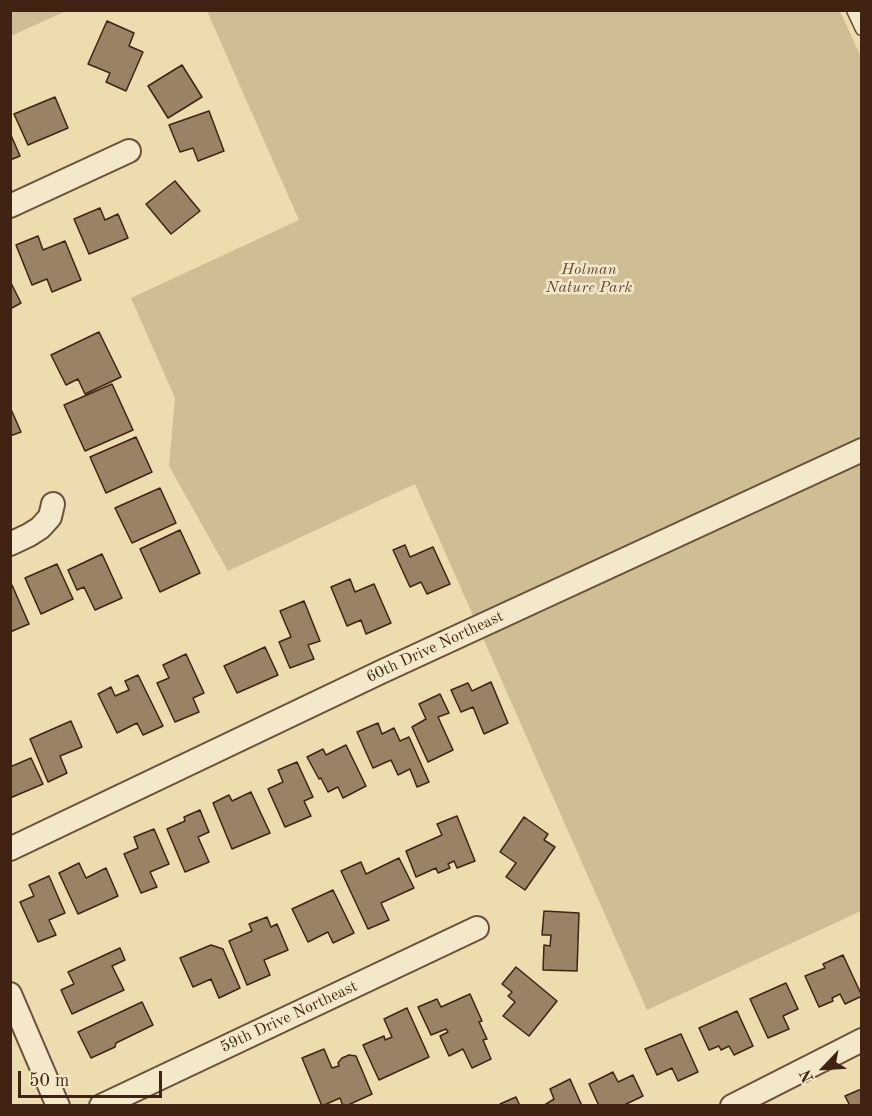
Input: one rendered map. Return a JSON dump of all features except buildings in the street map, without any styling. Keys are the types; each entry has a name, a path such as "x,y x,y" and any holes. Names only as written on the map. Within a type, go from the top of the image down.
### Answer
{"street":[{"path":"10,206 129,151"},
{"name":"60th Drive Northeast","path":"10,849 381,672 861,450"},
{"path":"10,544 40,528 50,517 53,504"},
{"name":"59th Drive Northeast","path":"101,1106 477,928"},
{"path":"10,994 58,1106"},
{"path":"732,1106 861,1040"}],"lane":[{"path":"853,10 861,29"}],"green space":[{"path":"11,10 66,10 66,11 11,36"},
{"name":"Holman Nature Park","path":"207,11 840,11 862,59 861,911 647,1010 415,484 228,571 169,466 175,398 131,298 299,220"}]}
